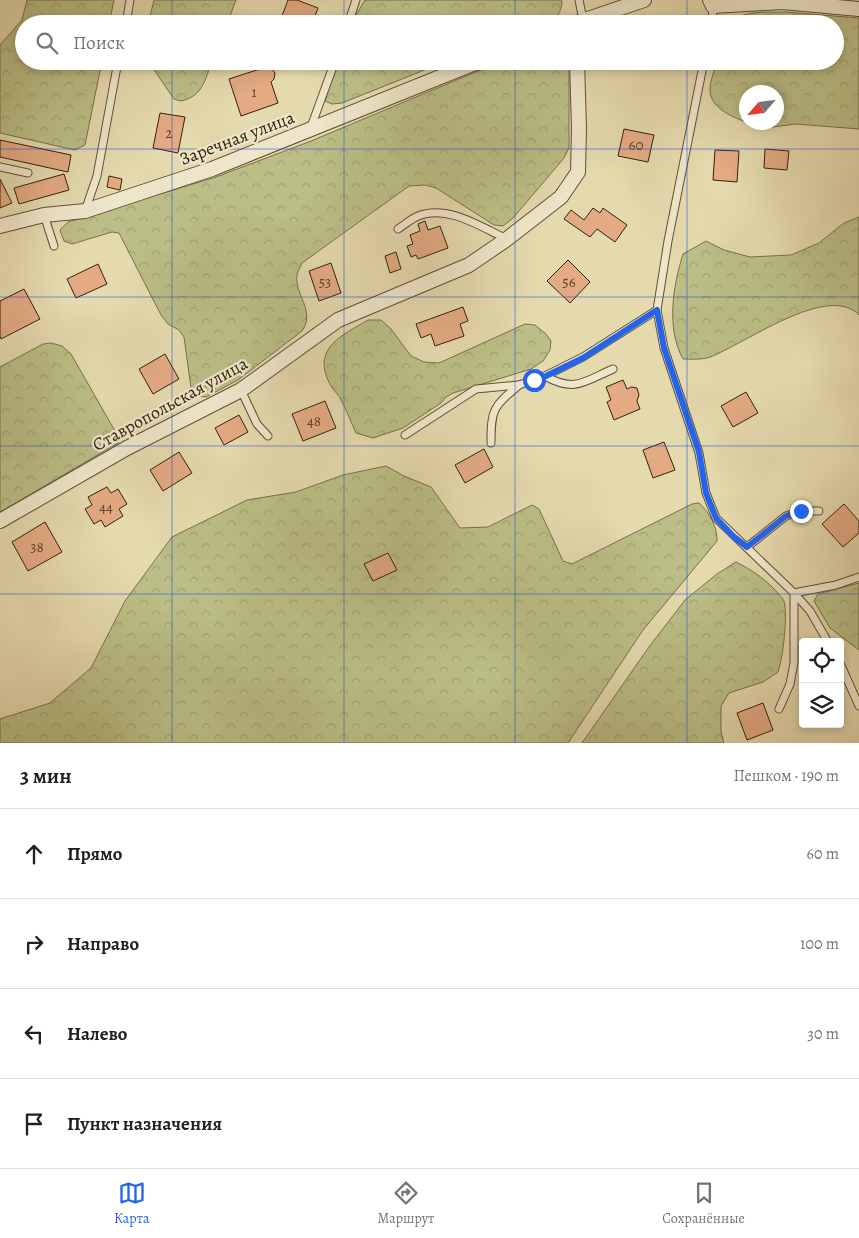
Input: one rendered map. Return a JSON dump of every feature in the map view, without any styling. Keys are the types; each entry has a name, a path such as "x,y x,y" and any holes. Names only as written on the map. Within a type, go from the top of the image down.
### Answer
{"street":[{"path":"599,15 644,0"},
{"path":"712,3 782,2 859,9"},
{"name":"Заречная улица","path":"0,226 44,215 85,211 212,169 458,70"},
{"name":"Ставропольская улица","path":"0,521 127,448 241,390 338,320 469,265 507,239 561,197 578,172 577,70"}],"lane":[{"path":"128,15 130,0"},
{"path":"351,15 356,0"},
{"path":"578,0 578,15"},
{"path":"85,211 96,176 116,70"},
{"path":"310,130 332,70"},
{"path":"702,70 668,241 657,310 664,348 699,452 706,493 716,518 794,593 810,611 826,638"},
{"path":"0,167 28,174"},
{"path":"398,229 418,216 437,211 461,218 507,239"},
{"path":"44,215 54,246"},
{"path":"405,435 476,389 519,385 546,376 583,358 657,310"},
{"path":"546,376 559,384 576,385 614,369"},
{"path":"491,443 491,416 498,402 519,385"},
{"path":"241,390 257,424 268,436"},
{"path":"747,547 786,516 801,511 819,511"},
{"path":"794,593 836,585 859,577"},
{"path":"779,709 790,684 794,663 794,593"},
{"path":"844,672 859,706"}],"green space":[{"path":"27,0 114,0 111,15 23,15"},
{"path":"154,0 236,0 230,15 150,15"},
{"path":"365,0 562,1 558,15 356,15"},
{"path":"785,12 822,15 744,15"},
{"path":"844,17 859,18 859,129 796,124 784,126 784,85 739,85 739,119 717,106 713,101 710,86 714,70 844,70"},
{"path":"15,28 15,70 100,70 85,145 75,150 0,133 0,45"},
{"path":"154,70 209,70 199,91 188,99 181,101 174,99"},
{"path":"335,70 424,70 342,103 332,104 325,101"},
{"path":"481,70 569,70 569,148 564,158 513,218 503,226 494,225 436,188 425,185 409,186 302,263 297,275 297,282 307,316 306,324 302,331 238,380 206,397 196,396 191,388 184,337 179,330 168,324 161,315 119,233 112,232 72,244 64,241 60,230 68,222 216,177 311,141"},
{"path":"859,217 859,315 845,307 827,306 807,311 785,319 710,357 683,359 674,334 673,307 676,280 683,254 706,241 724,250 750,257 791,255 819,243 844,223"},
{"path":"368,320 381,320 391,329 411,356 424,362 439,363 525,324 535,325 546,334 551,341 550,350 543,361 531,369 453,393 403,428 373,438 356,433 340,398 331,386 325,373 324,362 326,353 339,338"},
{"path":"51,343 62,346 71,354 119,438 118,443 0,512 0,367 43,344"},
{"path":"386,466 431,487 460,528 488,527 532,505 539,509 563,561 572,564 692,504 699,503 706,511 712,520 717,541 643,630 568,743 0,743 0,719 50,703 91,668 125,601 172,537 247,500 296,492 343,475"},
{"path":"736,562 763,579 783,599 785,626 778,672 763,682 729,693 721,706 721,732 724,743 582,743 649,647 685,600 717,574"},
{"path":"859,583 859,650 830,628 814,601 818,594"}],"building":[{"path":"288,0 297,0 318,8 315,15 282,15"},
{"path":"257,70 273,70 275,73 274,79 271,82 278,103 241,116 229,79"},
{"path":"160,113 185,117 178,153 153,148"},
{"path":"624,129 654,135 648,162 618,156"},
{"path":"0,140 71,155 68,172 0,157"},
{"path":"765,149 789,151 787,170 764,168"},
{"path":"715,150 739,151 737,182 713,180"},
{"path":"64,174 69,190 19,204 14,188"},
{"path":"109,176 122,179 120,190 107,187"},
{"path":"0,179 12,203 0,208"},
{"path":"593,208 600,213 603,208 627,225 615,242 597,229 590,237 564,219 571,210 584,220"},
{"path":"425,221 428,230 440,226 448,248 418,259 416,255 411,257 407,246 413,244 410,235 420,231 418,224"},
{"path":"396,252 401,269 390,273 385,256"},
{"path":"568,260 590,282 570,303 547,281"},
{"path":"331,263 341,293 319,301 309,271"},
{"path":"98,264 107,284 76,298 67,279"},
{"path":"24,289 40,319 1,339 0,301"},
{"path":"463,307 468,321 460,324 464,336 435,346 431,334 421,338 416,324"},
{"path":"165,354 179,379 153,394 139,369"},
{"path":"623,380 627,389 631,387 637,388 639,395 637,401 640,409 614,420 607,402 611,400 606,387"},
{"path":"746,392 758,413 733,427 721,406"},
{"path":"325,401 336,428 303,441 292,414"},
{"path":"239,415 248,432 224,445 215,428"},
{"path":"664,442 675,470 653,478 643,450"},
{"path":"484,449 493,467 465,483 455,465"},
{"path":"179,452 192,473 163,491 150,470"},
{"path":"107,487 111,493 118,489 127,504 119,509 123,516 105,527 101,520 94,524 85,509 92,505 88,497"},
{"path":"844,504 859,521 859,533 843,547 822,524"},
{"path":"45,522 62,552 28,571 12,542"},
{"path":"388,553 397,570 373,581 364,564"},
{"path":"763,703 773,730 747,740 737,713"}],"route":[{"path":"534,380 583,358 607,340 657,310 664,348 699,452 706,493 716,518 734,537 747,547 786,516 801,511"}]}
